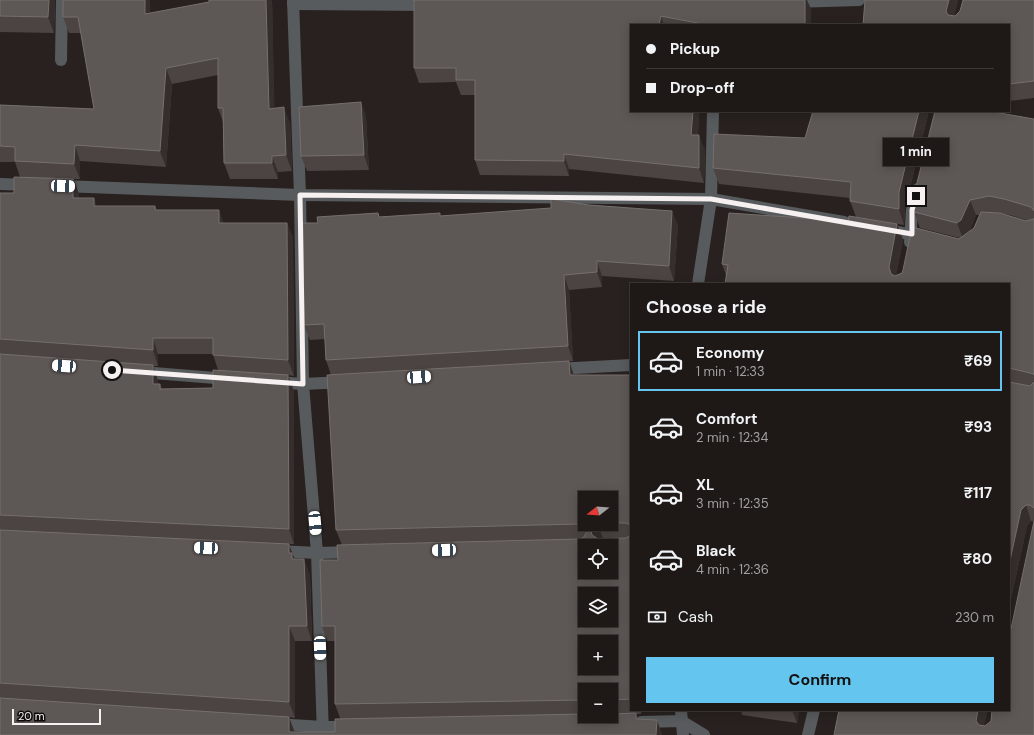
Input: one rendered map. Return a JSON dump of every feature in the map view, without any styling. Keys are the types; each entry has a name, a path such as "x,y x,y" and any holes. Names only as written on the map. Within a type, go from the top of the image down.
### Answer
{"street":[{"path":"61,60 62,0"},
{"path":"781,2 859,0"},
{"path":"323,731 317,554 303,384 300,195 293,2 444,6"},
{"path":"698,283 711,199 713,112"},
{"path":"908,256 912,234 912,210 920,180"},
{"path":"0,184 300,195 711,199 858,225"},
{"path":"873,228 912,234 941,241"},
{"path":"544,370 630,365"},
{"path":"128,371 239,380"},
{"path":"263,381 303,384 356,381"},
{"path":"262,551 317,554 365,552"},
{"path":"808,735 814,711"},
{"path":"681,716 683,735"},
{"path":"626,722 681,716 704,735"},
{"path":"260,723 323,731 361,726"}],"building":[{"path":"0,0 49,0 48,17 0,16"},
{"path":"63,0 145,0 145,14 209,2 209,0 266,0 269,109 284,107 286,155 272,156 272,163 224,163 223,108 218,108 218,58 166,68 160,151 75,145 74,164 15,161 15,147 0,146 0,105 94,109 78,17 63,17"},
{"path":"414,0 805,0 805,24 703,24 661,16 659,24 630,24 630,112 693,112 691,135 699,135 699,168 564,154 564,161 475,160 475,80 456,80 456,68 414,68"},
{"path":"865,0 949,0 946,11 948,15 955,16 960,11 963,0 1034,0 1034,81 1010,84 1010,24 863,24"},
{"path":"361,102 364,155 301,156 299,107"},
{"path":"813,112 919,112 899,192 899,209 850,201 851,182 713,168 714,134 805,138"},
{"path":"935,112 994,112 1034,119 1034,211 1031,207 989,196 970,200 961,220 957,223 914,212 914,195"},
{"path":"14,177 73,179 73,198 94,198 94,206 155,206 155,210 219,210 219,223 287,223 288,360 213,355 213,338 153,338 153,350 0,339 0,193 14,193"},
{"path":"551,199 589,205 672,211 669,266 597,261 597,272 564,275 568,346 326,360 324,324 304,325 303,223 318,223 317,217 378,213 379,217 440,213 440,216 551,208"},
{"path":"981,212 1000,213 1026,221 1034,219 1034,374 1010,368 1010,283 725,283 728,265 722,264 729,213 848,221 849,216 897,224 889,267 891,274 895,276 902,273 912,227 959,239 974,228"},
{"path":"0,354 153,365 153,384 160,384 160,389 213,388 213,370 288,375 289,529 0,515"},
{"path":"569,361 570,375 630,375 630,525 618,523 618,491 578,491 578,524 336,530 327,375"},
{"path":"1010,382 1030,386 1034,382 1034,508 1030,505 1026,505 1021,510 1010,560"},
{"path":"1034,521 1034,735 834,735 839,711 978,711 976,721 979,725 985,726 991,721 992,711 1010,711 1011,629"},
{"path":"0,530 289,544 289,553 292,553 292,559 304,559 307,626 289,626 289,702 0,683"},
{"path":"587,531 591,531 592,535 598,539 580,539 584,537"},
{"path":"630,536 630,699 618,700 618,683 578,683 578,700 335,704 335,626 322,626 320,560 338,560 337,545 578,539 578,579 618,579 618,539 598,539 626,538"},
{"path":"0,698 289,717 289,732 335,732 335,719 578,714 578,723 618,723 618,714 636,713 636,719 657,720 656,735 0,735"}],"route":[{"path":"112,370 303,384 300,195 711,199 912,234 912,210 916,196"}]}
